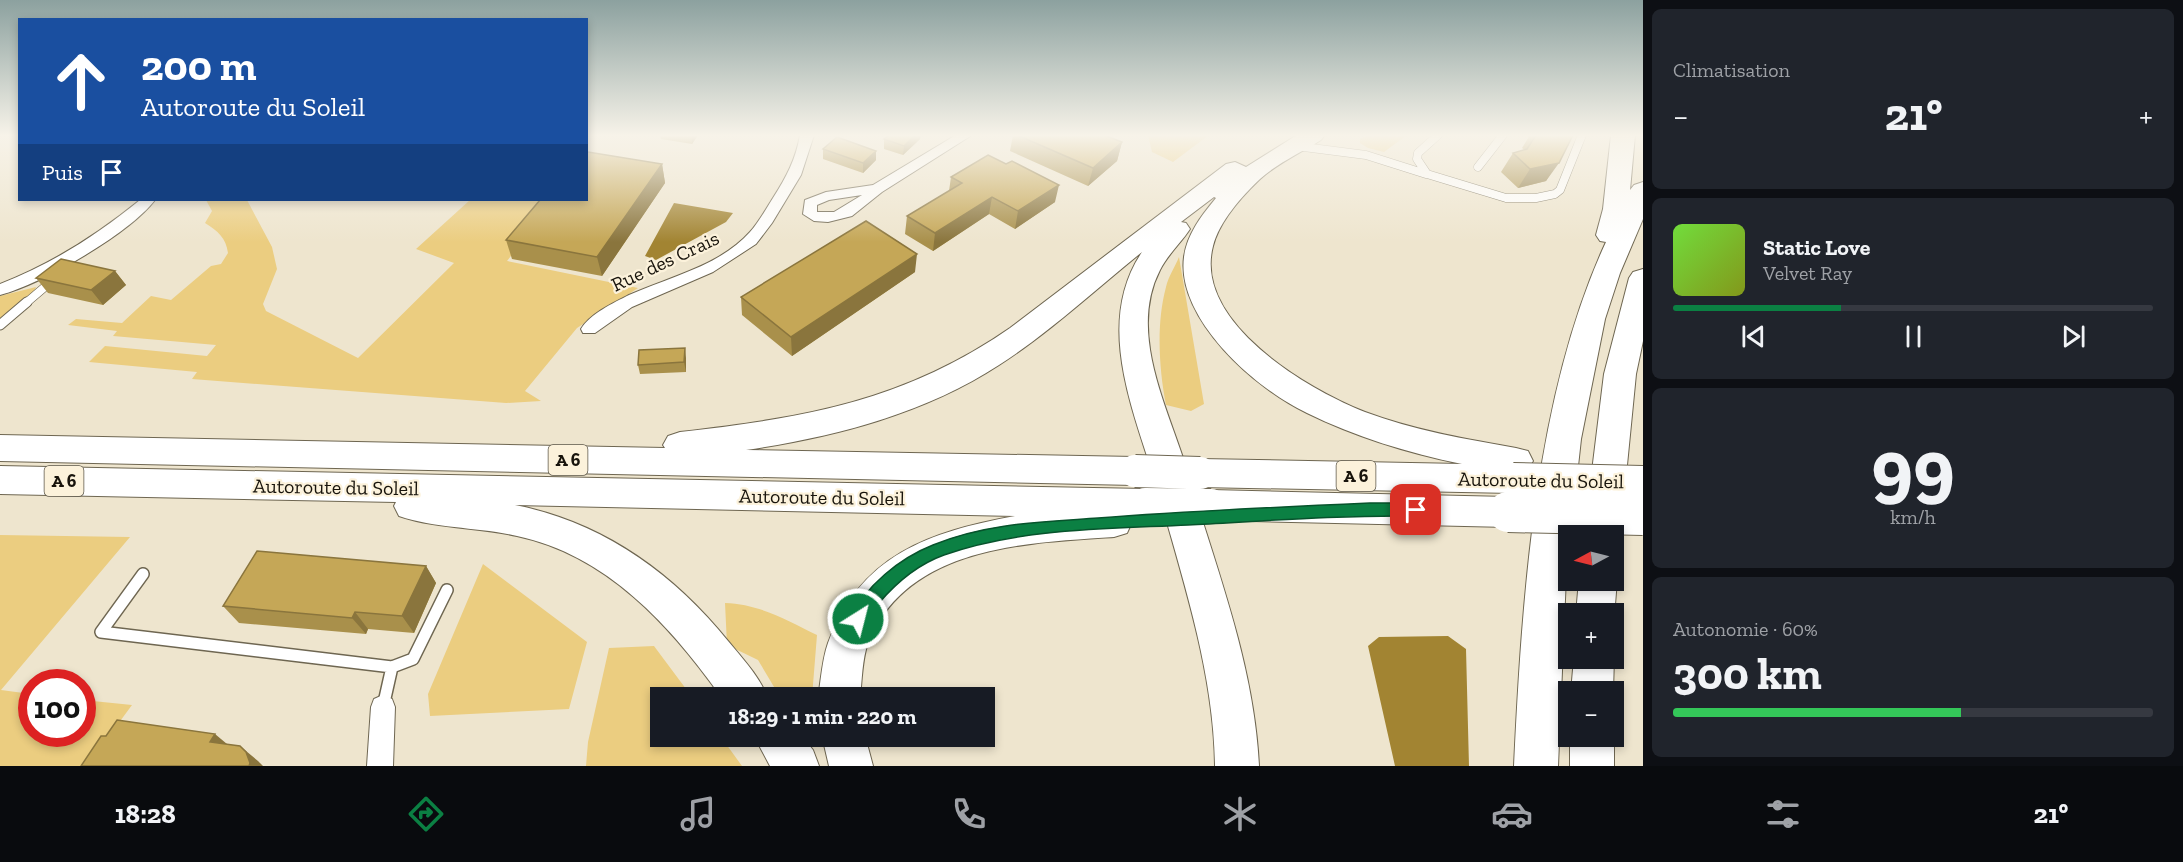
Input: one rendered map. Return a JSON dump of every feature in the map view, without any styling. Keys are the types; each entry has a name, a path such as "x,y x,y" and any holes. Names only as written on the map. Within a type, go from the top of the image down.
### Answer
{"highway":[{"path":"1237,766 1234,707 1224,661 1147,394 1133,324 1137,291 1152,257 1163,242 1244,171"},
{"path":"549,459 781,433 861,414 914,395 970,369 1004,348 1153,230 1244,171"},
{"path":"1245,171 1212,221 1199,247 1197,270 1200,287 1210,309 1225,332 1262,368 1313,402 1376,430 1429,445 1512,484"},
{"path":"1606,273 1603,253 1616,209 1620,171"},
{"path":"1536,766 1540,646 1547,554 1567,418 1585,340 1606,273 1643,190"},
{"path":"1603,525 1620,374 1643,278"},
{"name":"Autoroute du Soleil","path":"0,448 1136,471 1512,484 1643,482"},
{"name":"Autoroute du Soleil","path":"0,480 311,486 1147,512 1370,509 1512,484 1643,515"},
{"path":"311,486 396,504 509,519 550,530 589,545 620,561 690,624 739,687"},
{"path":"840,687 843,661 858,619 887,583 920,559 958,542 997,532 1147,512"},
{"path":"783,747 797,766"},
{"path":"846,747 851,766"},
{"path":"1592,747 1592,766"}],"street":[{"name":"Rue des Crais","path":"589,329 629,300 710,266 747,244 797,171"},
{"path":"877,189 901,171"},
{"path":"0,290 38,276 69,260 116,227 147,201"},
{"path":"380,766 383,707"}],"lane":[{"path":"1417,171 1506,198 1547,197 1560,190 1568,171"},
{"path":"0,326 51,282 69,260"},
{"path":"143,574 101,632 392,667 413,659 447,590"},
{"path":"383,707 392,667"}],"shaded area":[{"path":"207,201 248,201 272,247 277,269 263,304 266,311 358,358 454,263 416,249 469,201 554,201 507,261 638,288 577,328 525,391 541,401 506,403 192,379 197,372 89,362 105,346 207,356 216,345 113,336 117,331 68,325 76,319 122,323 151,296 171,300 211,266 221,264 228,253 227,248 221,235 205,223 212,211"},
{"path":"674,203 733,213 726,222 656,260 645,256"},
{"path":"1179,257 1204,404 1191,411 1166,405 1160,362 1163,301 1168,280"},
{"path":"36,287 34,292 0,321 0,296"},
{"path":"0,535 130,537 1,690 18,692 18,747 96,747 96,701 132,705 87,766 0,766"},
{"path":"483,564 587,642 569,709 430,716 428,694"},
{"path":"725,603 750,606 817,635 813,687 774,687 758,660 727,645"},
{"path":"1448,636 1466,649 1469,766 1395,766 1368,646 1379,637"},
{"path":"654,646 685,687 650,687 650,747 728,747 742,766 586,766 588,742 609,648"}],"building":[{"path":"588,171 657,171 597,257 506,240 539,201 588,201"},
{"path":"962,171 1031,171 1059,185 1018,211 992,197 935,233 907,216 962,183 951,177"},
{"path":"866,221 917,254 791,337 741,297"},
{"path":"61,259 115,271 91,290 36,278"},
{"path":"685,348 684,362 638,365 639,350"},
{"path":"257,551 426,566 402,616 355,612 352,618 223,606"},
{"path":"117,720 215,734 210,742 240,746 246,752 250,763 249,766 81,766 94,747 96,747 101,736 106,736"}],"route":[{"path":"858,619 872,599 903,569 937,550 997,532 1149,520 1370,509 1416,510"}]}
